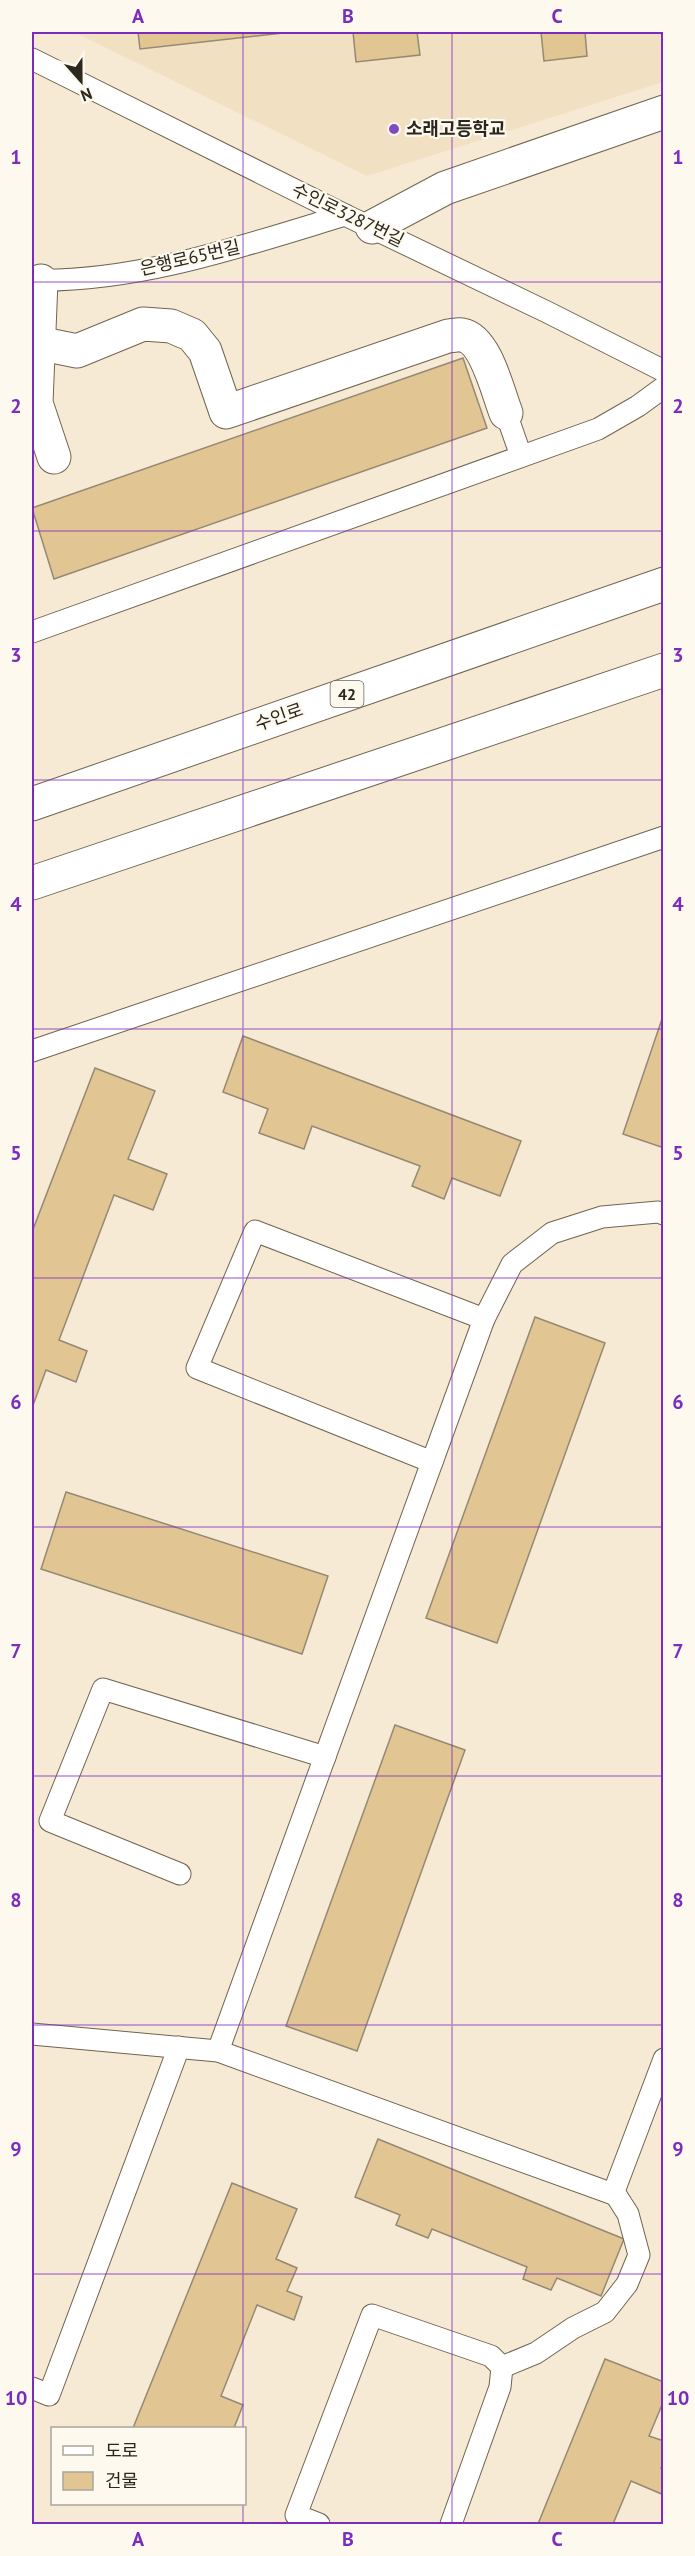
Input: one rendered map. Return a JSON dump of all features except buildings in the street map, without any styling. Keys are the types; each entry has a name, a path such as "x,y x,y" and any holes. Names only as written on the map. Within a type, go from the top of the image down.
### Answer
{"main road":[{"name":"은행로65번길","path":"359,221 663,112"},
{"path":"36,280 38,343 36,403 54,457"},
{"path":"38,343 77,351 144,324 171,326 192,335 206,351 226,412 448,336 464,335 475,342 484,353 506,413"},
{"name":"수인로","path":"32,804 663,584"},
{"path":"32,883 663,670"}],"lane":[{"name":"수인로3287번길","path":"32,59 548,312 663,371"},
{"name":"은행로65번길","path":"36,280 99,278 359,221"},
{"path":"32,632 598,429 638,406 663,387"},
{"path":"506,413 521,456"},
{"path":"32,1051 663,837"},
{"path":"218,2051 484,1319 512,1264 552,1233 602,1217 658,1212 663,1214"},
{"path":"432,1462 197,1368 255,1231 484,1319"},
{"path":"180,1874 50,1821 103,1689 325,1757"},
{"path":"32,2034 218,2051 613,2194 614,2192"},
{"path":"32,2388 50,2395 179,2047"},
{"path":"614,2192 663,2059"},
{"path":"502,2367 536,2353 573,2328 604,2312 627,2284 639,2255 628,2214 614,2192"},
{"path":"319,2524 296,2515 372,2315 491,2356 502,2367"},
{"path":"451,2524 500,2386 502,2367"}],"shaded area":[{"name":"소래고등학교","path":"74,32 663,32 663,82 367,176"}],"place":[{"name":"소래고등학교","path":"394,129"}]}
